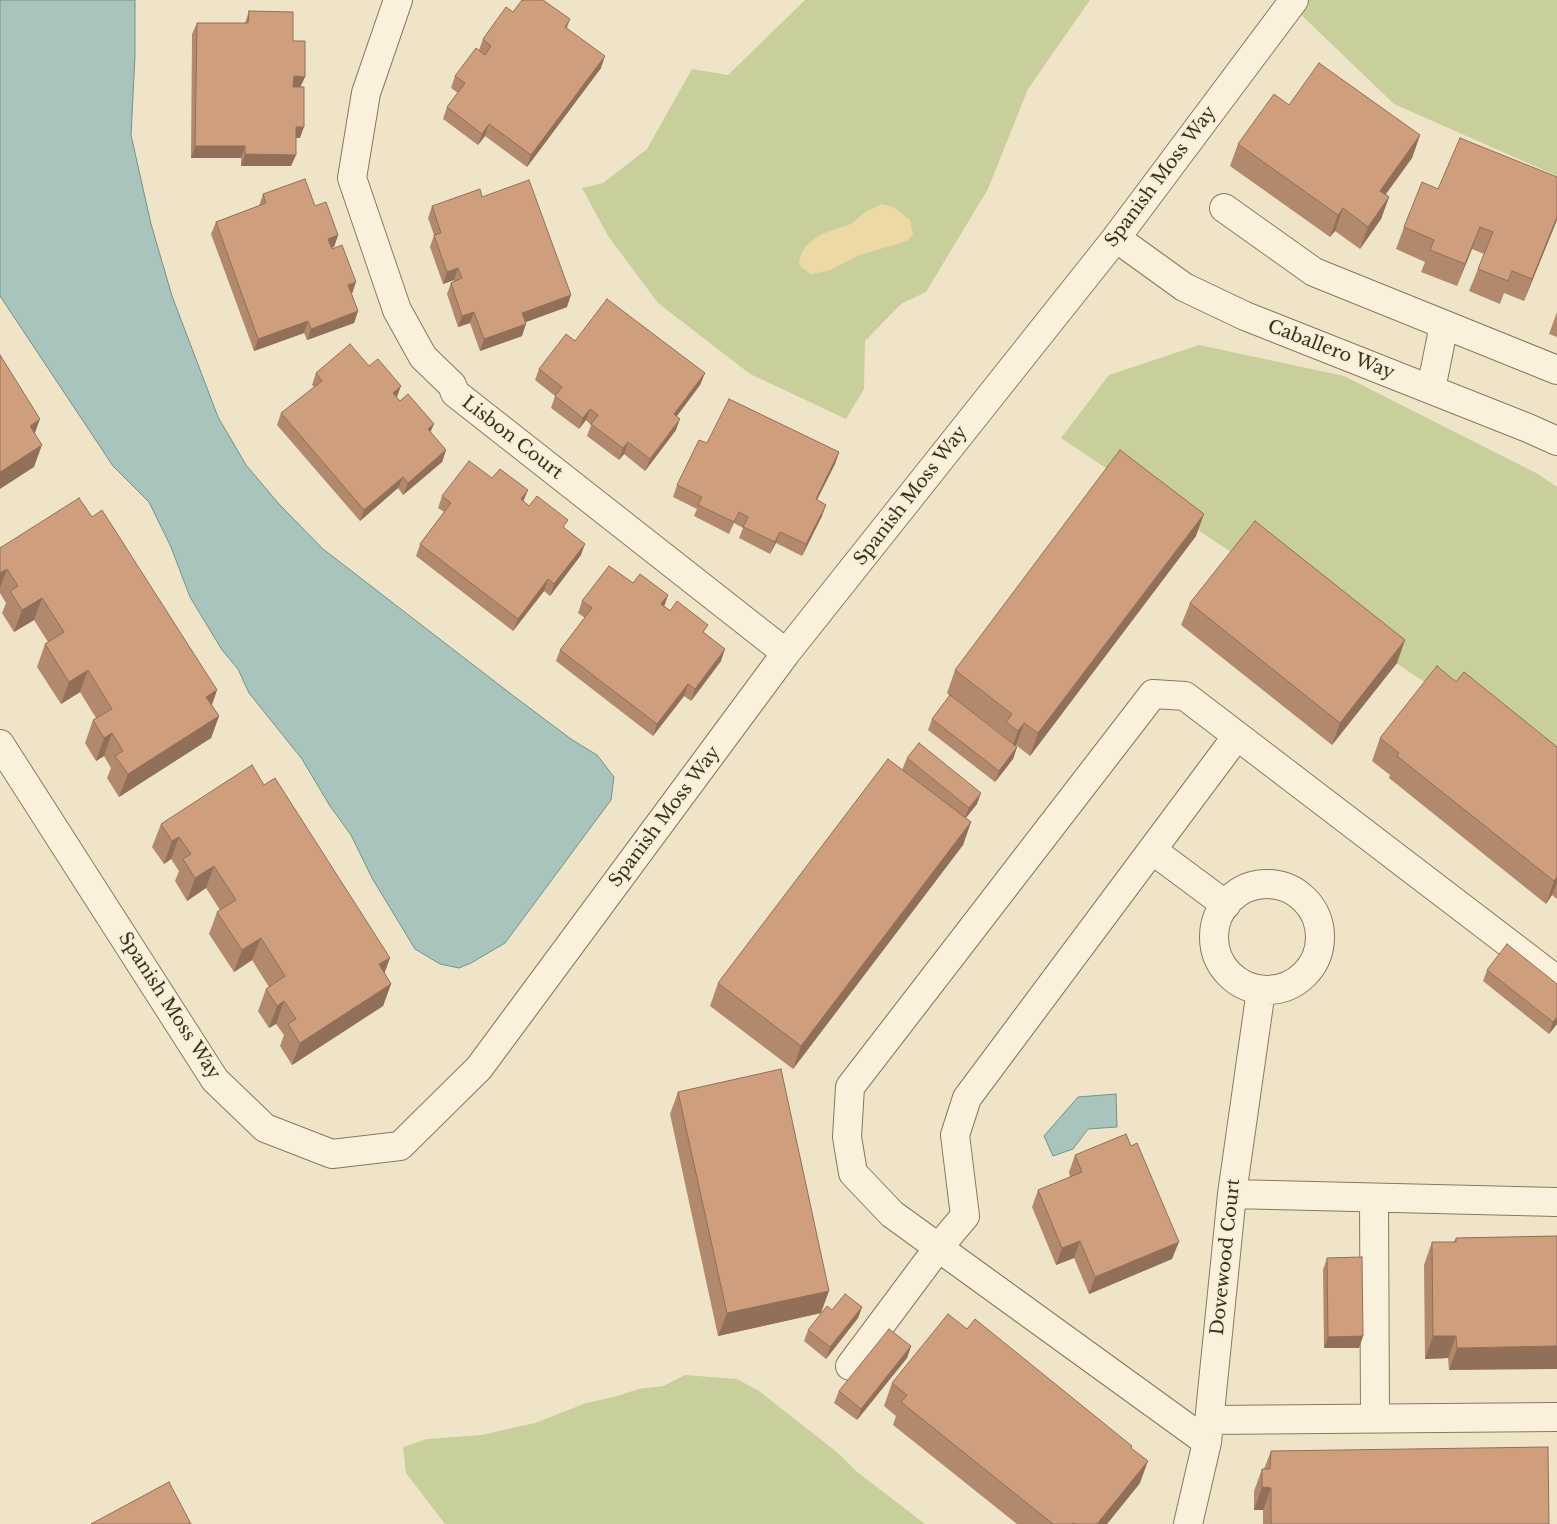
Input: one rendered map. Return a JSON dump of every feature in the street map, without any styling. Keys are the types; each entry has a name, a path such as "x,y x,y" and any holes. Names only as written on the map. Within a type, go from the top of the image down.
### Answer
{"street":[{"name":"Lisbon Court","path":"398,0 366,93 352,178 397,310 423,357 452,385 455,394 786,653"},
{"name":"Spanish Moss Way","path":"0,744 215,1080 266,1128 332,1154 400,1146 479,1068 786,653 1116,238 1294,0"},
{"path":"1224,208 1314,272 1557,370"},
{"name":"Caballero Way","path":"1116,238 1184,287 1245,316 1557,441"},
{"path":"1431,389 1444,325"},
{"path":"1557,980 1185,696 1153,694 850,1087 847,1136 853,1173 892,1214 938,1248 1208,1431 1375,1418 1557,1417"},
{"path":"850,1366 938,1248 965,1216 955,1135 967,1098 1237,736"},
{"path":"1152,850 1226,905"},
{"path":"1262,884 1279,885 1295,892 1309,904 1317,919 1320,936 1318,954 1309,970 1295,982 1279,989 1261,990 1244,985 1231,975 1220,962 1215,945 1215,928 1220,912 1226,905 1245,889 1262,884"},
{"name":"Dovewood Court","path":"1188,1524 1208,1431 1232,1194 1261,990"},
{"path":"1232,1194 1557,1202"},
{"path":"1374,1198 1375,1418"}],"green space":[{"path":"805,0 1090,0 1028,89 988,189 926,292 901,304 865,341 864,389 846,419 750,374 658,303 608,236 582,188 603,183 647,149 692,69 728,75"},
{"path":"1298,0 1557,0 1557,176 1394,104 1293,7"},
{"path":"1199,345 1344,376 1538,474 1557,487 1557,771 1061,438 1109,375"},
{"path":"685,1375 737,1379 759,1391 838,1453 856,1471 925,1524 445,1524 406,1473 403,1447 427,1439 481,1435 535,1423 586,1403 638,1389 663,1386"}],"sand":[{"path":"882,204 893,207 910,220 913,234 907,241 860,255 828,271 811,274 802,268 799,264 800,257 805,247 813,240 822,234 851,224 865,212"}],"water":[{"path":"0,0 135,0 135,55 131,135 151,224 172,296 218,417 246,465 279,504 323,549 511,694 571,739 597,755 614,777 611,800 505,943 471,963 459,968 440,964 415,949 372,878 351,835 330,806 302,759 249,693 238,669 222,650 190,597 171,547 149,502 113,466 0,296"},
{"path":"1116,1094 1117,1127 1088,1129 1073,1149 1053,1156 1044,1136 1078,1097"}],"building":[{"path":"522,0 543,0 570,19 565,27 605,56 531,155 489,124 482,134 447,107 465,83 455,76 476,48 485,55 491,46 483,39 506,7 513,12"},
{"path":"249,11 293,12 293,41 305,41 305,77 294,76 293,87 304,87 304,127 296,127 296,155 245,154 245,146 195,146 197,23 248,23"},
{"path":"1319,63 1420,135 1380,191 1389,197 1368,227 1343,208 1338,215 1238,144 1274,94 1289,105"},
{"path":"1460,138 1557,177 1557,217 1532,279 1512,271 1508,281 1478,269 1493,232 1480,227 1465,264 1430,250 1434,240 1404,227 1422,182 1438,189"},
{"path":"305,179 315,206 326,202 338,235 328,239 332,249 342,245 356,282 348,285 358,311 311,329 308,321 258,339 216,222 266,203 263,194"},
{"path":"529,180 571,295 522,313 526,324 484,339 474,312 462,316 451,283 462,278 458,268 447,272 434,235 441,233 432,206 480,189 482,197"},
{"path":"607,299 705,373 674,414 680,419 650,459 628,442 623,448 591,424 598,415 590,409 583,418 555,396 562,387 539,369 566,334 575,341"},
{"path":"350,344 369,366 378,359 401,386 393,393 400,401 408,394 434,424 428,429 446,450 408,483 403,477 364,510 281,413 322,381 316,373"},
{"path":"0,355 40,419 30,426 42,445 0,472"},
{"path":"729,399 839,452 816,499 826,505 806,544 780,532 775,542 743,527 748,517 739,512 734,522 698,505 702,497 677,485 699,440 707,443"},
{"path":"1120,450 1204,514 1038,733 1024,723 1018,731 1006,722 1012,714 955,670"},
{"path":"469,461 492,478 500,469 528,490 521,499 529,506 537,496 568,520 563,527 585,544 554,584 548,579 518,619 420,544 451,503 442,496"},
{"path":"79,498 92,517 102,510 217,690 206,697 219,716 128,774 115,756 123,751 112,733 104,738 93,720 112,709 88,670 69,682 45,644 64,632 42,598 22,610 10,591 18,586 7,569 0,573 0,548"},
{"path":"1255,521 1405,640 1340,723 1190,603"},
{"path":"609,566 633,583 640,574 668,595 661,604 670,611 677,601 708,625 703,632 725,649 695,689 688,684 657,724 560,650 592,608 582,601"},
{"path":"1437,666 1456,682 1464,672 1557,747 1557,877 1554,881 1397,756 1399,753 1380,738"},
{"path":"950,695 1017,747 999,771 932,719"},
{"path":"919,743 981,793 969,808 907,758"},
{"path":"888,759 971,822 801,1046 718,983"},
{"path":"252,765 264,785 275,778 390,958 379,964 391,984 300,1043 288,1024 296,1019 284,1001 277,1006 266,989 285,976 261,938 242,950 217,912 236,900 214,866 195,878 183,859 191,854 179,837 172,841 161,824"},
{"path":"1507,944 1557,984 1557,1017 1553,1022 1487,970"},
{"path":"781,1069 829,1291 727,1313 678,1092"},
{"path":"1126,1134 1131,1146 1137,1143 1179,1242 1095,1277 1080,1241 1062,1248 1038,1190 1082,1172 1075,1155"},
{"path":"1557,1236 1557,1346 1457,1348 1456,1336 1433,1336 1432,1242 1456,1242 1456,1238"},
{"path":"1362,1257 1363,1336 1328,1337 1327,1258"},
{"path":"845,1294 862,1307 830,1347 808,1330 827,1306 832,1310"},
{"path":"948,1314 967,1329 975,1319 1148,1461 1097,1524 1053,1524 901,1402 907,1395 892,1383"},
{"path":"889,1329 911,1346 861,1409 839,1391"},
{"path":"1548,1447 1549,1524 1271,1524 1271,1488 1262,1487 1262,1469 1270,1469 1271,1451"},
{"path":"169,1482 191,1524 91,1524"}]}
